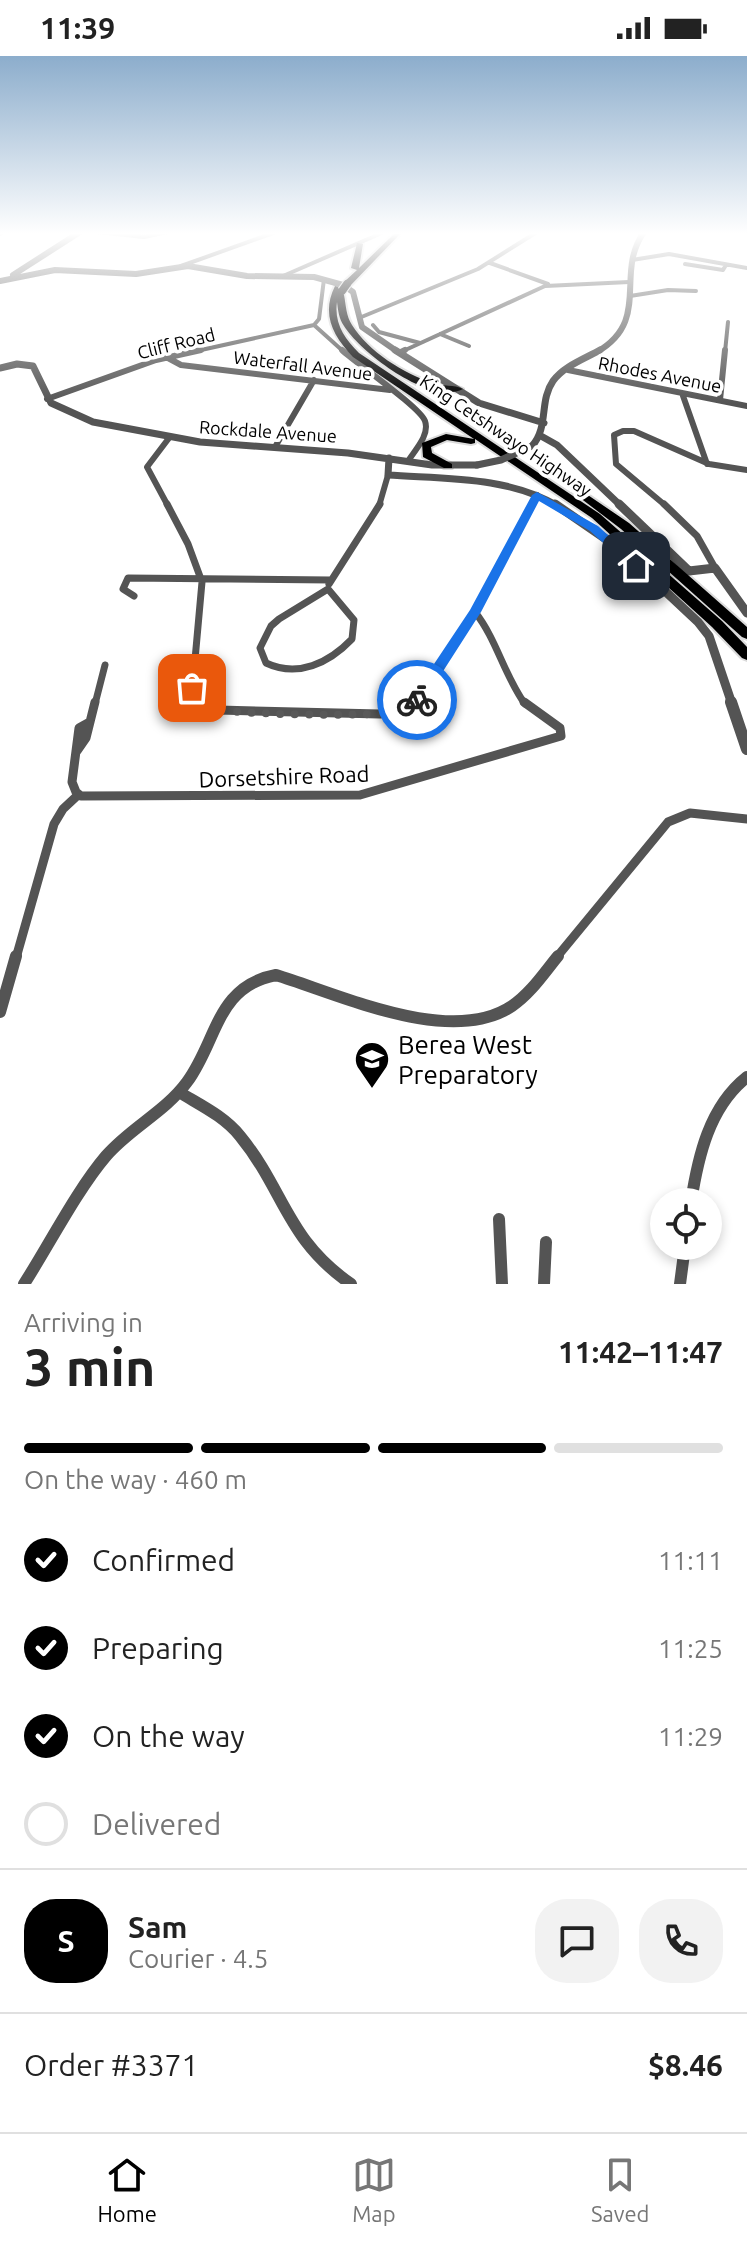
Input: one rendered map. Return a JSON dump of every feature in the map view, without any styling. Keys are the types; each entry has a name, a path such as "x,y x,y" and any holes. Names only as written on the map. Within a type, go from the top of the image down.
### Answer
{"highway":[{"path":"341,289 331,314 333,331 353,361"},
{"path":"342,289 346,322 370,351 437,389 458,389"},
{"name":"King Cetshwayo Highway","path":"342,289 338,308 342,328 364,355 614,517 747,634"},
{"name":"King Cetshwayo Highway","path":"331,314 335,329 344,343 367,364 612,529 747,655"},
{"path":"412,405 612,529"},
{"path":"412,462 428,443 441,437 471,441"},
{"path":"424,450 432,459 448,466"},
{"path":"689,571 747,627"}],"street":[{"path":"323,289 319,319 314,325 353,361 412,405 423,418 426,431 412,462"},
{"path":"349,289 366,332 492,408 544,423 566,454 689,571 715,568"},
{"path":"359,316 369,315 429,289"},
{"path":"401,352 539,289"},
{"path":"566,454 536,442 544,423 551,384 568,370 597,354 620,333 630,315 630,289"},
{"path":"630,296 668,290 696,291"},
{"path":"720,400 728,322"},
{"name":"Cliff Road","path":"47,399 168,358 314,325"},
{"path":"373,325 379,332 420,343"},
{"path":"440,334 469,346"},
{"name":"Waterfall Avenue","path":"168,358 181,365 390,390"},
{"path":"0,368 17,364 33,366 47,399"},
{"name":"Rhodes Avenue","path":"568,370 747,406"},
{"path":"275,447 314,380"},
{"path":"682,393 707,464"},
{"name":"Rockdale Avenue","path":"47,399 79,418 169,438 448,466 501,460 536,442"},
{"path":"747,470 707,464 651,435 628,429 615,433 615,457 619,467 698,536 715,568 747,613"},
{"path":"169,438 149,462 148,471 188,544 201,577 192,693 195,702 204,707 229,711 366,715 405,709 422,695 475,612 537,495"},
{"path":"330,585 354,620 352,639 325,662 309,668 281,669 266,663 260,655 260,648 271,626 330,585 379,507 388,475 389,458"},
{"path":"388,475 504,486 537,495 605,537 704,629 713,644 747,749"},
{"path":"134,596 123,589 128,578 201,577 330,585"},
{"name":"Dorsetshire Road","path":"78,795 106,798 360,795 555,740 562,732 557,725 534,713 522,700 488,627 475,612"},
{"path":"0,1012 54,824 63,809 78,795 72,789 77,751 75,745 79,728 88,723 105,665"},
{"path":"24,1284 105,1157 121,1139 179,1092 234,996 257,978 285,976 403,1017 427,1022 489,1019 505,1012 524,997 668,822 690,813 747,819"},
{"path":"694,1188 701,1150 721,1106 737,1084 747,1077"},
{"path":"179,1092 238,1133 297,1237 329,1269 351,1284"},
{"path":"499,1219 502,1284"},
{"path":"544,1284 546,1242"},
{"path":"680,1284 683,1260"}],"way so far":[{"path":"192,688 195,702 229,711 366,715 394,713 417,700"}],"place":[{"name":"Berea West Preparatory","path":"372,1090"}],"route":[{"path":"417,700 475,612 537,495 594,529 636,566"}]}
